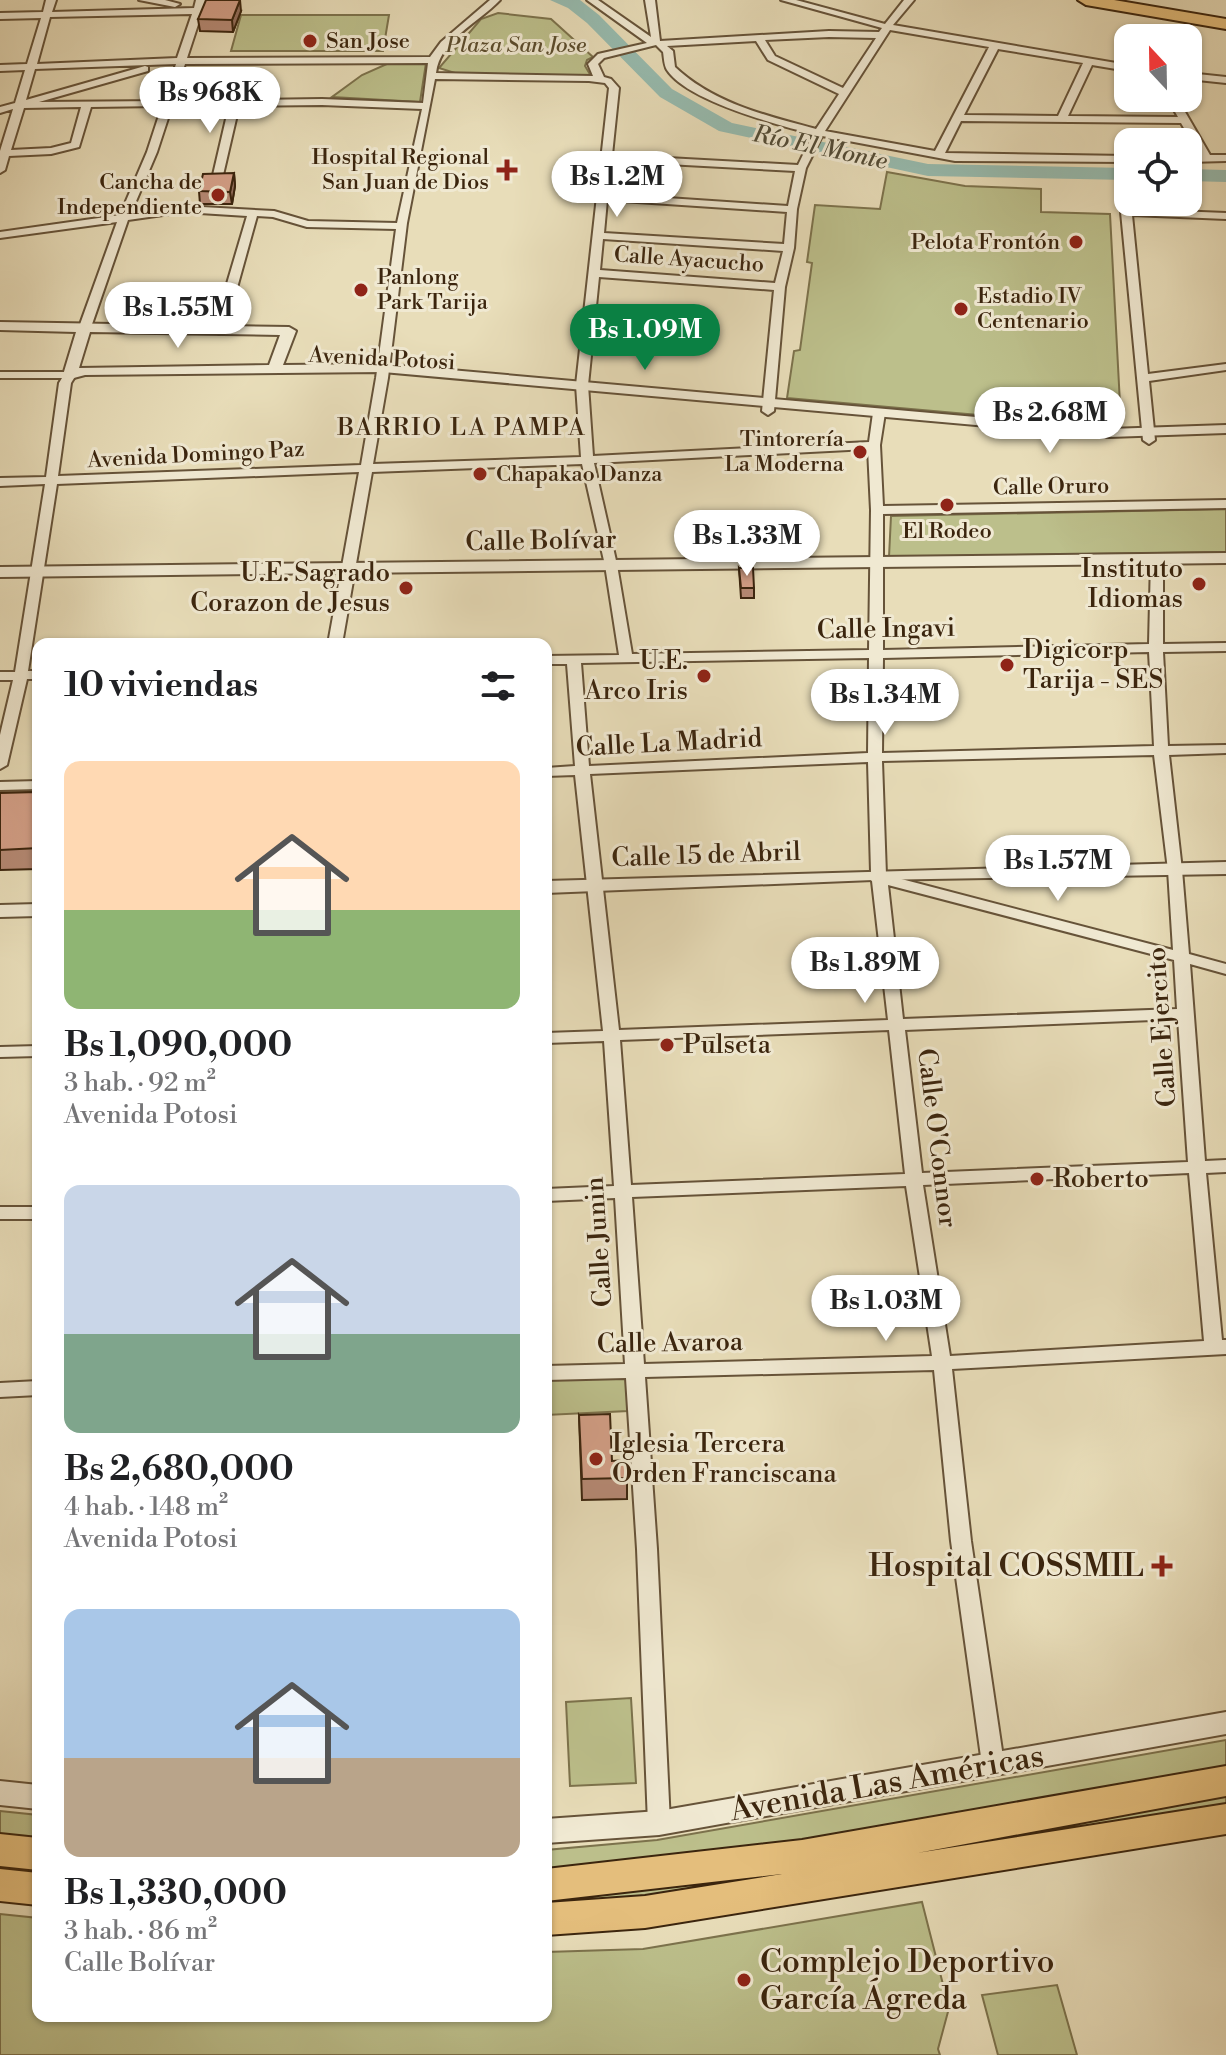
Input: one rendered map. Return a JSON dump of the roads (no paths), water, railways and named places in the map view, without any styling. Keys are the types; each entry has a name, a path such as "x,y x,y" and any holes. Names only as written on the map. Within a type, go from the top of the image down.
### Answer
{"highway":[{"path":"1086,0 1226,21"},
{"path":"1112,0 1226,21"}],"main road":[{"name":"Avenida Las Américas","path":"552,1885 665,1876 972,1828 1226,1781"},
{"path":"552,1919 645,1912 1226,1819"},
{"path":"0,1850 32,1853"},
{"path":"0,1885 32,1888"}],"street":[{"path":"0,170 1,154 51,0"},
{"path":"144,0 198,6"},
{"path":"592,0 668,51 670,68 695,87 765,119 818,134 938,156 1114,159"},
{"path":"650,0 656,43"},
{"path":"786,0 884,31 1114,66"},
{"path":"890,0 907,2"},
{"path":"768,407 780,287 789,248 792,209 803,165 818,134 884,31 907,2"},
{"path":"336,638 383,373 402,226 427,106 433,60 444,44 491,4"},
{"path":"0,16 198,6"},
{"path":"0,765 21,675 39,571 65,383 124,217 169,103 198,6"},
{"path":"599,78 593,64 608,54 637,46 884,31"},
{"path":"760,39 771,58 845,93"},
{"path":"938,156 994,47"},
{"path":"0,68 181,61 433,60"},
{"path":"0,110 166,62"},
{"path":"1062,119 1088,62"},
{"path":"432,76 599,78 614,88 582,390 587,460 611,565 626,658"},
{"path":"1202,77 1226,80"},
{"path":"18,105 322,102 427,106"},
{"path":"218,175 235,103"},
{"path":"1,154 51,151 75,145 87,104"},
{"path":"1179,112 1207,159"},
{"path":"959,118 1183,120"},
{"path":"605,158 803,165"},
{"path":"1202,159 1226,158"},
{"path":"601,197 792,209"},
{"path":"0,235 184,209 287,216 307,224 402,226"},
{"path":"1148,436 1126,212 1226,216"},
{"path":"219,331 253,213"},
{"path":"598,236 789,248"},
{"name":"Calle Ayacucho","path":"594,273 780,287"},
{"path":"0,326 84,330 289,331 274,372"},
{"path":"1143,378 1226,367"},
{"name":"Avenida Potosi","path":"70,375 85,371 383,373 877,416 1106,441 1226,429"},
{"path":"0,375 70,375"},
{"name":"Calle O'Connor","path":"877,416 874,445 877,510 873,876 897,1024 914,1180 942,1363 961,1541 993,1764"},
{"name":"Avenida Potosi","path":"1148,436 1226,437"},
{"name":"Avenida Domingo Paz","path":"0,482 587,460 874,445"},
{"name":"Calle Oruro","path":"877,510 1226,504"},
{"name":"Calle Bolívar","path":"0,572 1226,558"},
{"name":"Calle Ejercito","path":"1157,559 1156,649 1161,750 1175,870 1197,1167 1220,1347"},
{"name":"Calle Ingavi","path":"552,660 1226,647"},
{"name":"Calle Junin","path":"574,660 582,771 612,1035 647,1549 659,1823"},
{"path":"0,676 32,675"},
{"name":"Calle La Madrid","path":"552,772 875,757 1226,749"},
{"path":"0,786 32,785"},
{"name":"Calle 15 de Abril","path":"552,887 1226,868"},
{"path":"873,876 1226,969"},
{"path":"0,911 32,910"},
{"path":"552,1038 1185,1014"},
{"path":"0,1052 32,1051"},
{"path":"552,1195 1226,1166"},
{"path":"0,1213 32,1213"},
{"name":"Calle Avaroa","path":"552,1373 942,1363 1220,1347"},
{"path":"0,1390 32,1388"},
{"name":"Avenida Las Américas","path":"552,1831 659,1823 1226,1723"},
{"path":"0,1793 32,1793"}],"waterway":[{"name":"Río El Monte","path":"558,0 574,4 593,19 666,93 726,127 928,170 1114,174"},
{"name":"Río El Monte","path":"1202,175 1226,176"}],"place":[{"name":"San Jose","path":"310,41"},
{"name":"Hospital Regional San Juan de Dios","path":"507,170"},
{"name":"Cancha de Independiente","path":"218,195"},
{"name":"Pelota Frontón","path":"1076,242"},
{"name":"Panlong Park Tarija","path":"361,290"},
{"name":"Estadio IV Centenario","path":"961,309"},
{"name":"Tintorería La Moderna","path":"860,452"},
{"name":"Chapakao Danza","path":"480,474"},
{"name":"El Rodeo","path":"947,505"},
{"name":"Instituto Idiomas","path":"1199,584"},
{"name":"U.E. Sagrado Corazon de Jesus","path":"406,588"},
{"name":"Digicorp Tarija - SES","path":"1007,665"},
{"name":"U.E. Arco Iris","path":"704,676"},
{"name":"Pulseta","path":"667,1045"},
{"name":"Roberto","path":"1037,1179"},
{"name":"Iglesia Tercera Orden Franciscana","path":"596,1459"},
{"name":"Hospital COSSMIL","path":"1162,1566"},
{"name":"Complejo Deportivo García Ágreda","path":"744,1980"}],"district":[{"name":"BARRIO LA PAMPA","path":"462,428"}],"park label":[{"name":"Plaza San Jose","path":"516,45"}]}
